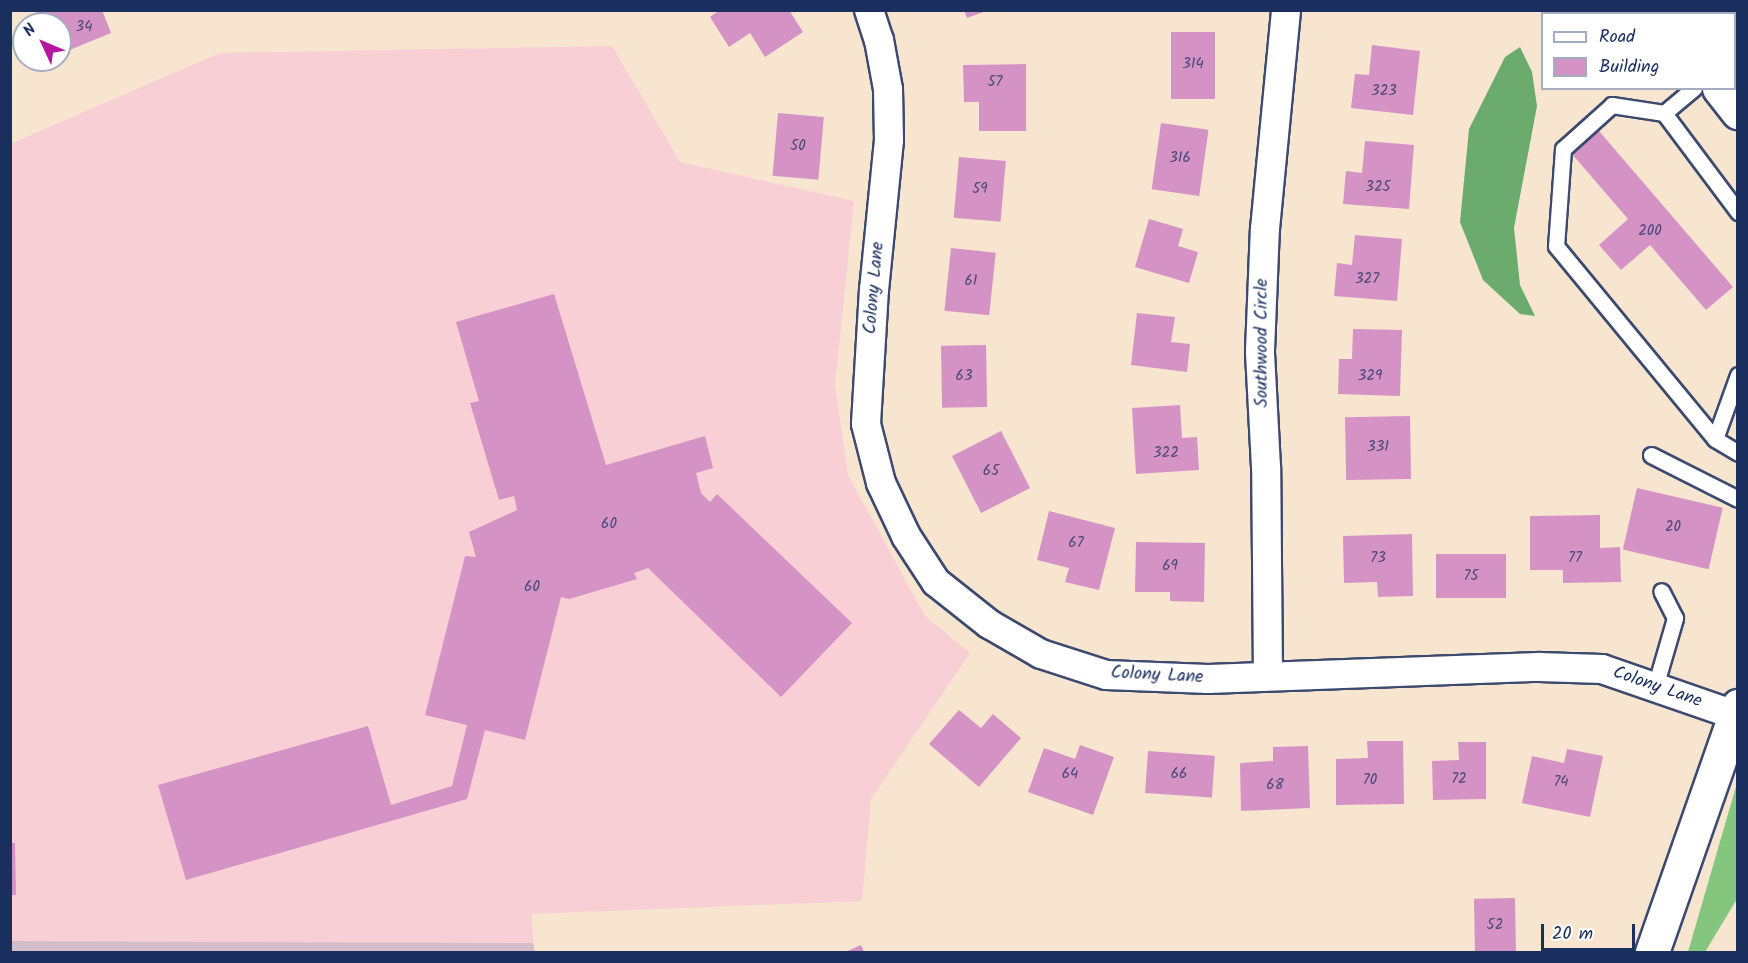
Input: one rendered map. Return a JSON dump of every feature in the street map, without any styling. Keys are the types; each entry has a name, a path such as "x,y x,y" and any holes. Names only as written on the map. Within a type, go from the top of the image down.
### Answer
{"main road":[{"path":"1720,90 1737,112"},
{"path":"1652,952 1736,711"}],"street":[{"name":"Colony Lane","path":"869,10 879,40 888,89 889,140 874,290 866,424 881,483 906,536 936,582 989,624 1041,654 1106,675 1208,679 1602,669 1736,711"},
{"name":"Southwood Circle","path":"1268,676 1261,340 1265,229 1286,10"}],"lane":[{"path":"1664,113 1692,90"},
{"path":"1737,212 1664,113 1612,105 1563,149 1556,246 1715,439 1737,453"},
{"path":"1715,439 1737,375"},
{"path":"1651,455 1737,500"},
{"path":"1655,687 1675,618 1661,591"}],"shaded area":[{"path":"612,46 680,162 854,201 835,385 848,475 925,616 970,653 871,799 862,901 532,914 533,943 11,941 10,144 220,53"},
{"path":"11,941 533,943 535,952 11,952"}],"green space":[{"path":"1520,47 1532,72 1537,106 1514,228 1520,285 1535,316 1520,314 1483,280 1460,222 1469,129 1505,57"},
{"path":"1737,783 1737,899 1705,952 1688,952"}],"building":[{"path":"35,10 102,10 111,33 72,49 72,12 36,12"},
{"path":"720,10 789,10 803,32 765,57 750,33 729,47 710,17"},
{"path":"964,10 986,10 986,11 967,18"},
{"path":"1171,32 1215,32 1215,99 1171,99"},
{"path":"1372,45 1420,51 1413,115 1351,108 1355,74 1369,75"},
{"path":"1026,64 1026,131 979,131 979,102 964,102 963,65"},
{"path":"778,113 824,117 818,180 773,176"},
{"path":"1161,123 1209,130 1199,196 1152,189"},
{"path":"1599,131 1733,287 1706,310 1650,245 1621,270 1599,245 1628,219 1572,154"},
{"path":"1365,141 1414,145 1409,209 1343,204 1346,171 1362,173"},
{"path":"959,157 1006,161 1001,222 954,218"},
{"path":"1149,219 1183,229 1178,246 1198,252 1189,283 1135,267"},
{"path":"1355,235 1402,239 1397,301 1334,296 1337,263 1352,265"},
{"path":"951,248 996,253 989,315 944,311"},
{"path":"554,294 606,465 705,436 713,468 696,473 701,493 710,502 717,494 852,623 781,697 648,568 634,573 637,579 569,599 561,597 525,740 485,730 467,799 186,880 158,785 368,726 391,805 452,786 467,725 425,715 465,556 476,557 469,532 517,510 514,496 499,500 470,403 479,401 456,322"},
{"path":"1137,313 1175,317 1171,342 1190,344 1187,372 1131,365"},
{"path":"1353,329 1402,330 1400,396 1338,394 1339,359 1352,359"},
{"path":"986,345 987,407 942,408 941,346"},
{"path":"1180,405 1182,438 1197,437 1199,470 1136,474 1132,408"},
{"path":"1410,416 1411,479 1346,480 1345,417"},
{"path":"1001,431 1030,488 981,513 952,456"},
{"path":"1637,488 1723,508 1709,569 1623,549"},
{"path":"1049,511 1115,528 1099,590 1065,582 1069,568 1037,560"},
{"path":"1600,515 1600,548 1620,547 1621,582 1563,583 1563,570 1530,570 1530,516"},
{"path":"1412,534 1413,596 1378,597 1377,582 1344,583 1343,536"},
{"path":"1136,542 1205,543 1204,602 1170,601 1170,592 1135,592"},
{"path":"1436,554 1506,554 1506,598 1436,598"},
{"path":"959,710 981,728 993,714 1021,738 979,787 929,744"},
{"path":"1367,741 1403,741 1404,804 1336,805 1336,759 1368,758"},
{"path":"1458,742 1486,742 1486,799 1433,800 1432,761 1459,760"},
{"path":"1080,745 1114,757 1093,815 1028,792 1044,748 1075,759"},
{"path":"1308,746 1310,808 1241,811 1240,763 1273,761 1273,747"},
{"path":"1567,749 1603,756 1590,817 1522,803 1532,756 1564,763"},
{"path":"1148,751 1215,756 1212,798 1145,793"},
{"path":"10,843 15,843 16,895 10,895"},
{"path":"1515,898 1516,952 1475,952 1474,899"},
{"path":"861,945 864,952 845,952"}]}
